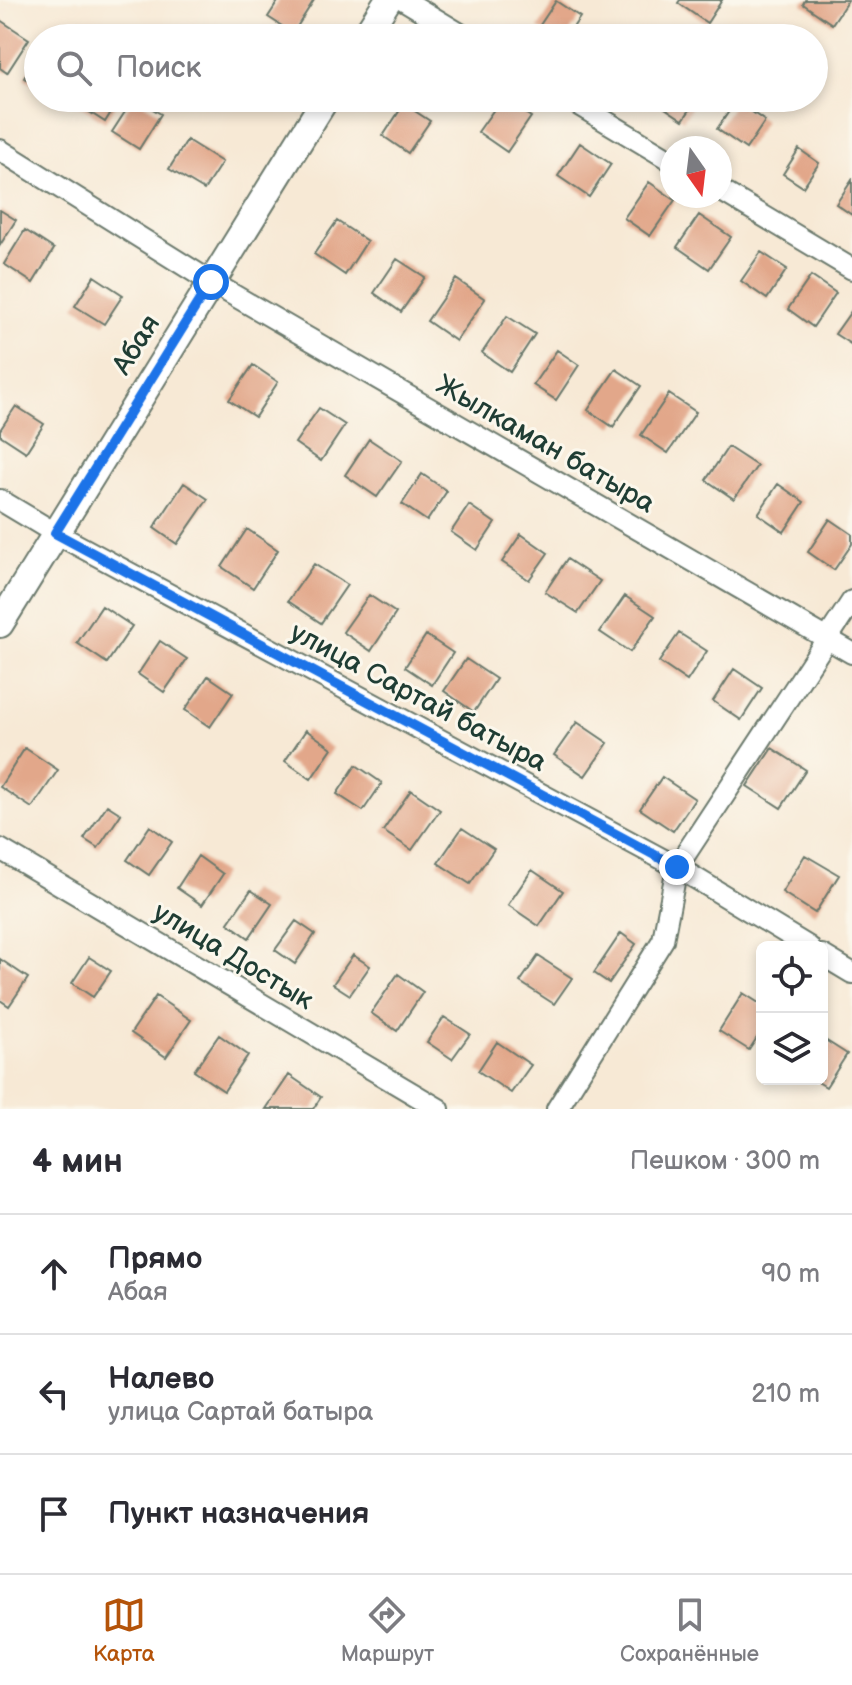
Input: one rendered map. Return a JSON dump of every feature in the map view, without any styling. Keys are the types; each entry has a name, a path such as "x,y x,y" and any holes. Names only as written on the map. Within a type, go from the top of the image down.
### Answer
{"street":[{"path":"373,24 388,0"},
{"path":"404,0 444,24"},
{"name":"Абая","path":"0,624 317,112"},
{"path":"590,112 660,154"},
{"name":"Жылкаман батыра","path":"0,150 211,282 852,653"},
{"path":"732,197 852,269"},
{"name":"улица Сартай батыра","path":"0,500 55,533 677,867 799,941"},
{"path":"557,1109 663,940 677,867 852,601"},
{"name":"улица Достык","path":"0,849 439,1109"},
{"path":"828,959 852,973"}],"building":[{"path":"279,0 314,0 299,24 279,24 268,17"},
{"path":"680,0 722,0 707,23 678,3"},
{"path":"805,0 848,0 832,24 803,4"},
{"path":"556,1 580,17 575,24 541,24"},
{"path":"0,20 24,36 24,47 7,73 0,68"},
{"path":"89,112 111,112 105,122"},
{"path":"125,112 161,114 139,149 112,132"},
{"path":"399,112 416,112 430,121 408,153 383,136"},
{"path":"492,112 523,112 531,117 507,152 478,132"},
{"path":"671,112 688,112 683,120"},
{"path":"729,112 752,112 765,121 746,149 732,139 732,136 717,129"},
{"path":"187,140 222,162 204,190 169,169"},
{"path":"580,143 611,164 589,197 558,176"},
{"path":"799,149 819,163 803,187 783,174"},
{"path":"852,180 852,215 836,204"},
{"path":"649,182 660,190 660,208 669,208 650,236 624,218"},
{"path":"0,210 16,220 0,245"},
{"path":"699,215 731,237 709,269 677,247"},
{"path":"337,221 367,241 345,275 314,254"},
{"path":"25,230 54,249 33,283 4,264"},
{"path":"761,252 787,269 767,299 741,281"},
{"path":"397,259 425,277 401,312 374,293"},
{"path":"94,276 123,295 104,324 75,306"},
{"path":"811,276 836,293 813,327 788,309"},
{"path":"456,279 485,299 456,341 427,321"},
{"path":"852,310 852,345 835,334"},
{"path":"507,316 535,334 510,372 482,353"},
{"path":"557,350 579,365 556,400 533,385"},
{"path":"253,365 278,382 255,417 229,400"},
{"path":"616,369 641,386 613,427 588,410"},
{"path":"669,394 696,412 668,453 641,435"},
{"path":"16,406 44,424 26,452 0,435 0,430"},
{"path":"319,408 345,425 321,461 295,443"},
{"path":"369,439 402,461 377,497 345,475"},
{"path":"728,447 757,466 734,499 706,480"},
{"path":"422,474 447,491 427,521 402,504"},
{"path":"184,483 208,499 177,544 154,528"},
{"path":"778,484 804,502 784,532 758,514"},
{"path":"469,505 495,523 477,550 451,532"},
{"path":"830,519 852,534 852,544 834,570 808,552"},
{"path":"247,529 278,550 253,588 222,567"},
{"path":"521,534 548,553 529,580 502,562"},
{"path":"567,559 600,581 578,613 545,592"},
{"path":"314,564 347,585 321,623 288,601"},
{"path":"369,595 396,613 371,651 343,632"},
{"path":"625,596 655,616 630,652 600,632"},
{"path":"102,606 132,626 107,663 77,643"},
{"path":"679,633 707,651 687,681 659,662"},
{"path":"426,635 453,653 432,685 405,667"},
{"path":"160,641 187,659 164,692 138,674"},
{"path":"466,659 496,679 474,712 444,691"},
{"path":"734,669 762,688 741,720 713,701"},
{"path":"208,676 233,693 210,727 185,710"},
{"path":"577,722 608,743 585,776 554,755"},
{"path":"306,730 332,748 311,779 285,761"},
{"path":"25,748 58,770 32,808 0,787"},
{"path":"772,748 806,770 781,808 747,786"},
{"path":"356,765 382,783 363,811 337,794"},
{"path":"662,777 695,799 673,831 640,809"},
{"path":"411,790 440,810 412,850 383,831"},
{"path":"107,805 121,814 98,848 84,839"},
{"path":"150,826 172,842 149,875 127,860"},
{"path":"462,828 494,849 470,884 438,863"},
{"path":"805,855 839,875 815,913 782,892"},
{"path":"198,856 223,874 202,905 177,888"},
{"path":"532,870 563,891 539,926 508,905"},
{"path":"251,890 272,904 249,938 228,923"},
{"path":"296,921 315,934 295,964 275,950"},
{"path":"621,933 636,944 609,983 594,973"},
{"path":"353,955 370,966 350,995 333,984"},
{"path":"538,956 572,978 554,1004 520,982"},
{"path":"89,957 111,971 93,997 72,983"},
{"path":"0,959 28,978 9,1006 0,1000"},
{"path":"398,974 423,992 397,1031 371,1013"},
{"path":"743,993 756,1001 756,1039 749,1050 719,1031"},
{"path":"156,996 191,1020 166,1057 131,1033"},
{"path":"444,1017 470,1034 452,1059 427,1042"},
{"path":"219,1035 248,1055 224,1091 194,1071"},
{"path":"497,1042 531,1065 511,1093 478,1071"},
{"path":"828,1042 847,1054 828,1084"},
{"path":"289,1075 321,1097 313,1109 266,1109"}],"route":[{"path":"211,282 55,533 677,867"}]}
